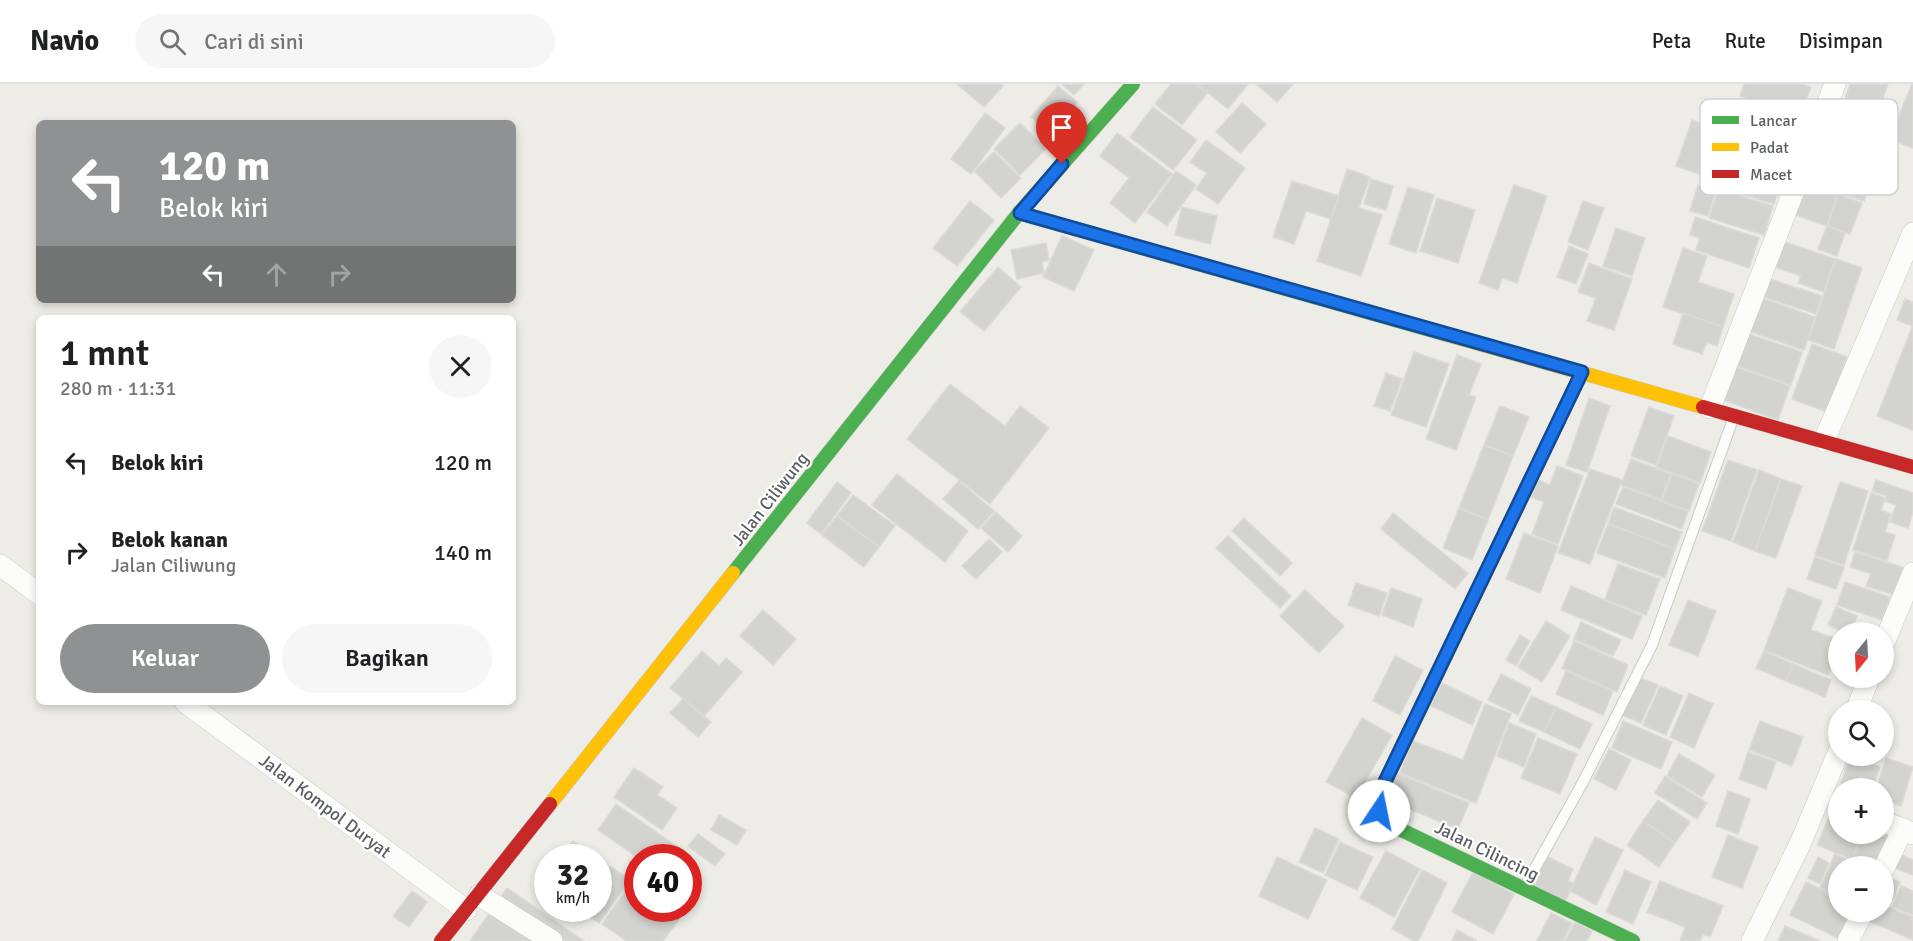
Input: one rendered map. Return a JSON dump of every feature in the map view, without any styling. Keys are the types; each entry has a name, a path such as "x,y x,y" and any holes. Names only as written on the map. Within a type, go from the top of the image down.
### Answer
{"street":[{"name":"Jalan Ciliwung","path":"441,941 1020,213 1133,84"},
{"path":"1829,99 1835,84"},
{"path":"1710,408 1792,195"},
{"path":"1020,213 1913,466"},
{"path":"1824,441 1913,233"},
{"name":"Jalan Cilincing","path":"1582,372 1378,796 1379,811 1393,826 1633,941"},
{"path":"0,565 36,592"},
{"path":"1892,622 1913,573"},
{"name":"Jalan Kompol Duryat","path":"189,705 472,902 552,941"},
{"path":"1752,941 1800,844 1828,802"},
{"path":"1889,856 1900,828"},
{"path":"1848,941 1858,922"}],"lane":[{"path":"1524,889 1583,782 1652,645 1734,415"}],"building":[{"path":"957,84 1001,84 1003,86 984,107"},
{"path":"1062,84 1084,84 1074,95"},
{"path":"1171,84 1196,84 1207,93 1182,125 1155,104"},
{"path":"1197,84 1248,84 1228,109"},
{"path":"1256,84 1293,84 1277,102"},
{"path":"1744,84 1802,84 1811,87 1806,99 1748,99 1740,96"},
{"path":"1850,84 1888,84 1883,99 1845,99"},
{"path":"1913,84 1913,148 1898,142 1898,117"},
{"path":"1058,86 1077,102 1051,134 1031,117"},
{"path":"1242,103 1266,124 1240,153 1216,132"},
{"path":"1153,107 1197,140 1173,170 1130,137"},
{"path":"985,113 1005,128 971,174 951,159"},
{"path":"1692,120 1700,123 1700,174 1676,166"},
{"path":"1020,123 1046,149 1020,175 994,149"},
{"path":"1117,133 1172,174 1135,223 1110,203 1129,178 1100,156"},
{"path":"1206,140 1245,168 1218,204 1196,189 1207,173 1190,162"},
{"path":"994,152 1021,178 1001,198 974,171"},
{"path":"1347,169 1370,177 1359,208 1382,215 1361,276 1317,261"},
{"path":"1176,171 1196,185 1167,226 1147,212"},
{"path":"1371,179 1393,186 1386,210 1364,204"},
{"path":"1292,181 1339,196 1331,219 1306,211 1294,244 1273,237"},
{"path":"1514,185 1547,196 1517,283 1502,278 1498,290 1479,283"},
{"path":"1698,185 1700,186 1700,195 1714,195 1708,216 1690,211"},
{"path":"1408,187 1434,195 1416,253 1389,244"},
{"path":"1716,195 1737,195 1773,206 1764,235 1709,218"},
{"path":"1744,195 1777,195 1774,204"},
{"path":"1800,195 1838,195 1827,226 1793,214"},
{"path":"1838,195 1862,203 1850,234 1827,226"},
{"path":"1846,195 1866,195 1864,201"},
{"path":"1437,198 1475,210 1458,263 1420,251"},
{"path":"970,201 994,220 957,266 933,248"},
{"path":"1583,201 1604,208 1588,250 1568,242"},
{"path":"1182,207 1217,216 1210,244 1175,235"},
{"path":"1695,217 1759,238 1749,268 1696,250 1700,238 1690,235"},
{"path":"1827,226 1845,233 1837,256 1818,249"},
{"path":"1616,228 1645,238 1632,276 1603,266"},
{"path":"1062,236 1094,250 1074,291 1043,277"},
{"path":"1782,241 1835,259 1824,292 1798,283 1801,276 1774,267"},
{"path":"1046,243 1049,260 1042,262 1044,273 1017,279 1011,250"},
{"path":"1569,246 1588,254 1576,284 1557,277"},
{"path":"1683,248 1707,256 1698,282 1734,294 1723,327 1663,307"},
{"path":"1836,259 1862,268 1834,349 1808,340"},
{"path":"1589,263 1632,279 1614,330 1587,321 1596,298 1578,292"},
{"path":"998,267 1021,287 984,331 960,312"},
{"path":"1767,278 1822,296 1816,314 1761,296"},
{"path":"1754,295 1815,317 1804,350 1742,329"},
{"path":"1905,299 1913,302 1913,326 1897,320"},
{"path":"1683,313 1723,327 1717,346 1707,342 1702,354 1673,344"},
{"path":"1913,327 1913,430 1877,416"},
{"path":"1743,332 1802,352 1791,385 1732,364"},
{"path":"1812,344 1847,357 1827,412 1792,399"},
{"path":"1414,352 1449,364 1426,427 1391,415"},
{"path":"1457,355 1481,364 1469,395 1476,397 1456,450 1426,439"},
{"path":"1730,365 1790,386 1778,420 1718,398"},
{"path":"1386,373 1402,379 1390,411 1374,406"},
{"path":"950,384 1005,426 1020,406 1049,428 990,504 907,439"},
{"path":"1589,398 1610,406 1587,472 1566,465"},
{"path":"1500,406 1529,417 1513,456 1484,445"},
{"path":"1649,407 1674,416 1656,465 1631,456"},
{"path":"1668,436 1711,452 1700,483 1656,467"},
{"path":"1484,445 1513,456 1488,520 1459,508"},
{"path":"1631,459 1671,474 1661,500 1621,485"},
{"path":"1728,460 1757,470 1731,541 1702,531"},
{"path":"1557,466 1583,476 1558,544 1532,534 1544,502 1528,496 1534,478 1550,485"},
{"path":"1590,469 1622,480 1590,564 1558,553"},
{"path":"1759,470 1781,479 1755,551 1733,542"},
{"path":"1672,473 1699,484 1689,511 1662,501"},
{"path":"897,474 968,531 945,562 872,505"},
{"path":"1781,479 1802,486 1776,558 1755,551"},
{"path":"1876,480 1913,493 1913,512 1908,528 1890,522 1896,505 1885,501 1887,496 1872,491"},
{"path":"959,481 994,511 978,529 943,499"},
{"path":"837,482 851,493 821,534 807,523"},
{"path":"1840,482 1868,491 1844,565 1815,555"},
{"path":"1623,487 1688,511 1682,529 1616,504"},
{"path":"1871,493 1885,498 1881,510 1891,514 1885,532 1895,535 1887,561 1853,550"},
{"path":"853,495 895,526 879,547 837,516"},
{"path":"1614,507 1682,532 1675,549 1608,524"},
{"path":"1459,508 1488,520 1472,560 1443,548"},
{"path":"996,512 1022,536 1008,552 981,528"},
{"path":"1393,513 1468,573 1455,589 1381,529"},
{"path":"837,516 879,547 864,567 822,535"},
{"path":"1244,518 1292,563 1280,576 1232,531"},
{"path":"1608,524 1675,549 1665,578 1597,553"},
{"path":"1524,533 1558,546 1540,593 1506,579"},
{"path":"1228,536 1291,596 1280,608 1216,548"},
{"path":"989,539 1002,552 976,579 962,566"},
{"path":"1855,552 1911,570 1907,583 1898,581 1894,595 1866,586 1871,574 1850,567"},
{"path":"1815,557 1844,567 1836,589 1807,579"},
{"path":"1618,564 1660,579 1646,615 1605,600"},
{"path":"1845,582 1890,597 1882,620 1837,605"},
{"path":"1356,583 1387,593 1379,616 1348,605"},
{"path":"1571,586 1642,616 1632,639 1561,610"},
{"path":"1391,588 1422,599 1413,627 1382,615"},
{"path":"1788,588 1822,601 1811,630 1828,636 1828,675 1764,650"},
{"path":"1305,590 1344,626 1319,653 1280,616"},
{"path":"1688,600 1716,611 1698,656 1669,645"},
{"path":"1836,607 1857,616 1855,622 1829,622"},
{"path":"763,610 796,639 773,665 740,636"},
{"path":"1546,621 1570,636 1542,682 1518,667"},
{"path":"1581,622 1621,640 1613,656 1574,639"},
{"path":"1520,635 1530,641 1516,666 1506,660"},
{"path":"1574,641 1628,665 1617,692 1562,668"},
{"path":"702,651 719,666 726,658 742,672 704,716 670,688"},
{"path":"1764,651 1793,664 1786,681 1756,668"},
{"path":"1395,656 1423,670 1400,715 1373,701"},
{"path":"1793,664 1828,679 1828,688 1825,697 1786,681"},
{"path":"1566,671 1613,691 1603,715 1556,694"},
{"path":"1501,674 1531,689 1518,715 1488,700"},
{"path":"1638,677 1658,685 1641,723 1622,715"},
{"path":"1442,683 1482,702 1472,725 1431,706"},
{"path":"1660,686 1683,696 1666,735 1643,725"},
{"path":"1689,693 1713,704 1694,748 1670,737"},
{"path":"1531,696 1556,707 1544,732 1519,721"},
{"path":"683,699 711,722 698,737 670,713"},
{"path":"1485,704 1511,714 1476,803 1400,773 1413,741 1463,760"},
{"path":"1556,707 1592,724 1580,749 1544,732"},
{"path":"1362,718 1392,735 1356,798 1326,782"},
{"path":"1623,721 1672,742 1661,769 1612,748"},
{"path":"1760,721 1803,737 1792,766 1749,750"},
{"path":"1509,723 1536,734 1524,767 1497,756"},
{"path":"1538,738 1577,754 1560,794 1521,778"},
{"path":"1609,749 1631,760 1616,790 1594,779"},
{"path":"1748,752 1776,762 1766,789 1739,779"},
{"path":"1679,754 1715,775 1702,797 1667,776"},
{"path":"1894,761 1913,767 1901,806 1894,804 1894,778 1880,778 1883,766 1894,766"},
{"path":"1847,766 1880,767 1876,778 1843,778"},
{"path":"634,768 663,787 657,795 677,808 662,830 614,797"},
{"path":"1396,773 1469,803 1458,829 1385,799"},
{"path":"1665,776 1707,803 1697,819 1655,793"},
{"path":"1728,791 1750,799 1738,834 1716,826"},
{"path":"1658,800 1690,822 1675,843 1643,821"},
{"path":"616,804 674,844 624,844 624,848 598,830"},
{"path":"719,815 746,830 737,845 711,830"},
{"path":"1828,820 1828,844 1859,844 1853,856 1844,856 1817,845"},
{"path":"1643,821 1675,843 1659,867 1627,845"},
{"path":"1315,828 1339,839 1323,873 1299,862"},
{"path":"698,834 725,854 715,866 702,856 702,844 690,844"},
{"path":"1728,835 1758,847 1742,888 1712,877"},
{"path":"1595,837 1623,850 1596,905 1570,891"},
{"path":"1340,842 1373,857 1357,890 1325,875"},
{"path":"1859,844 1888,844 1883,856 1853,856"},
{"path":"1386,851 1420,869 1394,917 1360,898"},
{"path":"1897,853 1913,860 1913,875 1894,868"},
{"path":"1546,856 1573,869 1568,881 1574,883 1565,902 1531,886"},
{"path":"1277,857 1327,880 1308,919 1259,896"},
{"path":"1818,857 1828,862 1820,884 1808,878"},
{"path":"612,867 624,876 624,888 612,905"},
{"path":"1422,870 1447,883 1418,941 1414,941 1392,929"},
{"path":"1625,870 1651,882 1633,924 1606,912"},
{"path":"1828,870 1828,891 1820,888"},
{"path":"1473,872 1514,894 1493,934 1452,912"},
{"path":"1894,879 1900,882 1894,897"},
{"path":"1660,881 1723,906 1710,937 1703,934 1700,941 1680,941 1685,927 1647,912"},
{"path":"1806,882 1828,893 1828,922 1854,922 1844,941 1790,915"},
{"path":"1901,886 1913,891 1913,915 1894,907"},
{"path":"507,888 534,907 534,922 556,922 584,941 470,941"},
{"path":"412,891 427,902 409,927 393,916"},
{"path":"624,893 624,922 677,922 663,941 627,941 602,924 612,922 612,910"},
{"path":"1894,909 1913,917 1913,940 1871,922 1894,922"},
{"path":"1551,913 1572,923 1563,941 1537,941"},
{"path":"1575,922 1592,931 1587,941 1565,941"},
{"path":"1785,926 1820,941 1778,941"},
{"path":"1457,930 1477,941 1452,941"}],"traffic: fast":[{"path":"733,573 1019,213 1133,84"},
{"path":"1019,213 1448,335"},
{"path":"1465,616 1378,797 1379,811 1393,826 1633,941"}],"traffic: slow":[{"path":"1448,335 1703,407"},
{"path":"550,804 733,573"}],"traffic: jam":[{"path":"1465,616 1582,372"},
{"path":"1703,407 1913,467"},
{"path":"441,941 550,804"}],"route":[{"path":"1062,164 1020,213 1582,372 1378,796 1379,811"}]}
